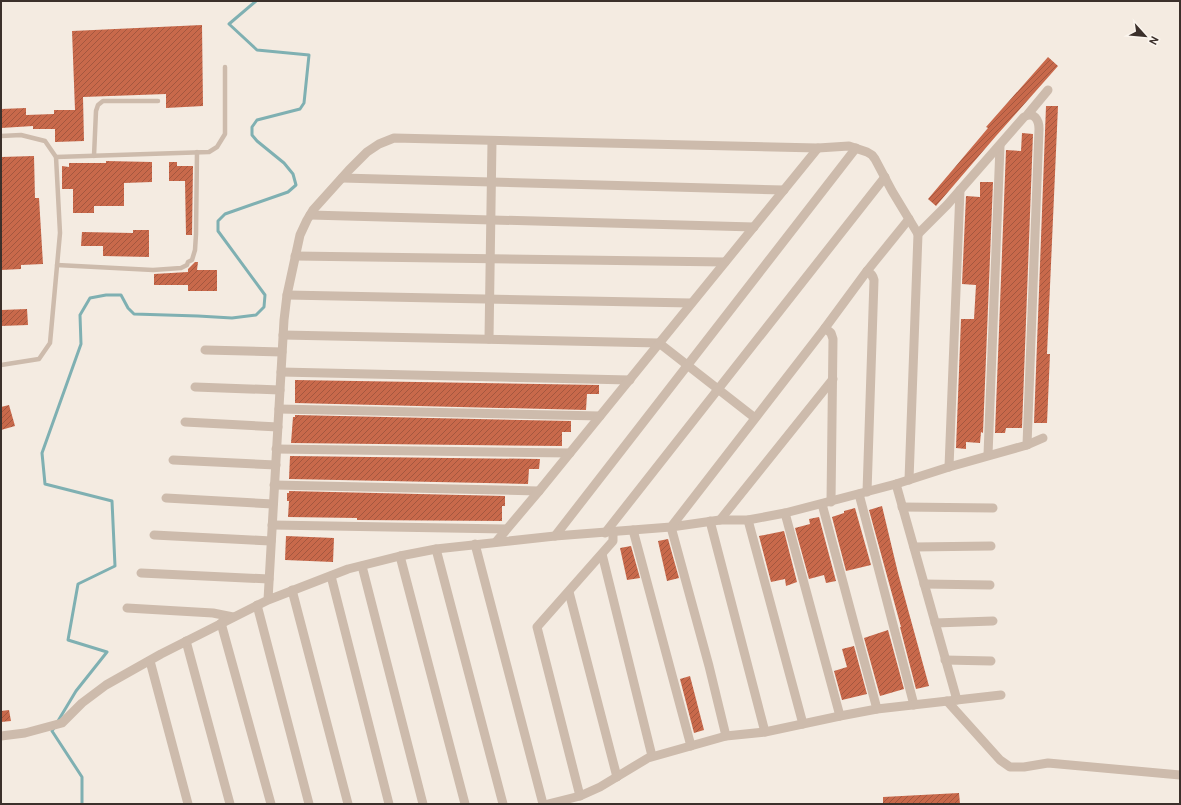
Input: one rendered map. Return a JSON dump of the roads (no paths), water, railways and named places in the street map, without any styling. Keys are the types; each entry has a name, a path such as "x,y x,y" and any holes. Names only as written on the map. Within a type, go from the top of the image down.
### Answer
{"street":[{"path":"918,234 1000,146 1048,90"},
{"path":"1027,445 1039,129 1036,116 1028,114"},
{"path":"268,600 283,335 287,295 300,235 310,215 367,152 379,144 394,138 818,148 848,146 867,152 875,159 918,234 909,480"},
{"path":"488,339 492,140"},
{"path":"988,455 1000,146"},
{"path":"496,542 630,380 818,148"},
{"path":"555,536 856,148"},
{"path":"342,178 784,190"},
{"path":"609,532 718,389 885,178"},
{"path":"949,467 960,190"},
{"path":"310,215 754,227"},
{"path":"671,527 825,328 867,271 909,219"},
{"path":"295,256 725,262"},
{"path":"867,271 873,276 874,280 863,493 914,705"},
{"path":"287,295 692,303"},
{"path":"825,328 831,332 833,339 826,503 878,709"},
{"path":"283,335 659,343 755,418"},
{"path":"205,350 282,352"},
{"path":"281,372 630,380"},
{"path":"720,520 832,379"},
{"path":"195,387 280,390"},
{"path":"279,409 600,416"},
{"path":"185,422 278,427"},
{"path":"1,736 25,733 62,723 82,703 106,685 186,641 268,600 292,590 362,566 400,556 436,549 475,544 671,527 720,520 748,520 785,513 896,484 988,455 1027,445 1043,438"},
{"path":"276,449 570,453"},
{"path":"172,460 276,465"},
{"path":"896,484 957,700"},
{"path":"274,485 539,491"},
{"path":"166,498 273,504"},
{"path":"902,507 993,508"},
{"path":"785,513 840,716"},
{"path":"748,520 803,724"},
{"path":"710,521 765,732"},
{"path":"272,525 506,529"},
{"path":"671,527 707,658 726,736"},
{"path":"634,530 691,746"},
{"path":"580,796 537,627 613,541 609,532"},
{"path":"154,535 271,541"},
{"path":"475,544 543,804"},
{"path":"914,547 991,546"},
{"path":"436,549 503,804"},
{"path":"602,554 652,756"},
{"path":"400,556 466,804"},
{"path":"362,566 423,804"},
{"path":"140,573 269,579"},
{"path":"331,576 389,804"},
{"path":"924,584 990,585"},
{"path":"292,590 348,804"},
{"path":"569,592 617,776"},
{"path":"257,605 309,804"},
{"path":"127,608 213,613 233,617"},
{"path":"935,623 993,621"},
{"path":"221,623 271,804"},
{"path":"186,641 230,804"},
{"path":"945,660 991,661"},
{"path":"150,661 188,804"},
{"path":"548,804 580,796 600,787 652,756 726,736 765,732 878,709 1001,695"},
{"path":"947,701 1000,760 1010,767 1024,767 1048,763 1180,775"}],"lane":[{"path":"56,157 209,152 217,148 225,134 225,67"},
{"path":"94,156 96,111 98,105 103,101 158,101"},
{"path":"1,136 21,135 45,141 56,157 60,233 50,343 39,359 1,365"},
{"path":"57,265 153,270 181,268 187,266 188,262 192,260 195,250 197,152"}],"waterway":[{"path":"58,721 76,691 107,652 68,640 78,584 115,566 112,501 45,484 42,453 81,344 80,315 90,298 106,295 121,295 128,308 134,314 232,318 256,315 264,307 265,295 218,231 218,221 225,214 288,192 296,185 293,174 284,163 257,141 252,135 252,127 257,120 300,109 304,103 309,55 257,50 229,24 256,1"},
{"path":"54,728 52,731 82,777 82,804"}]}
